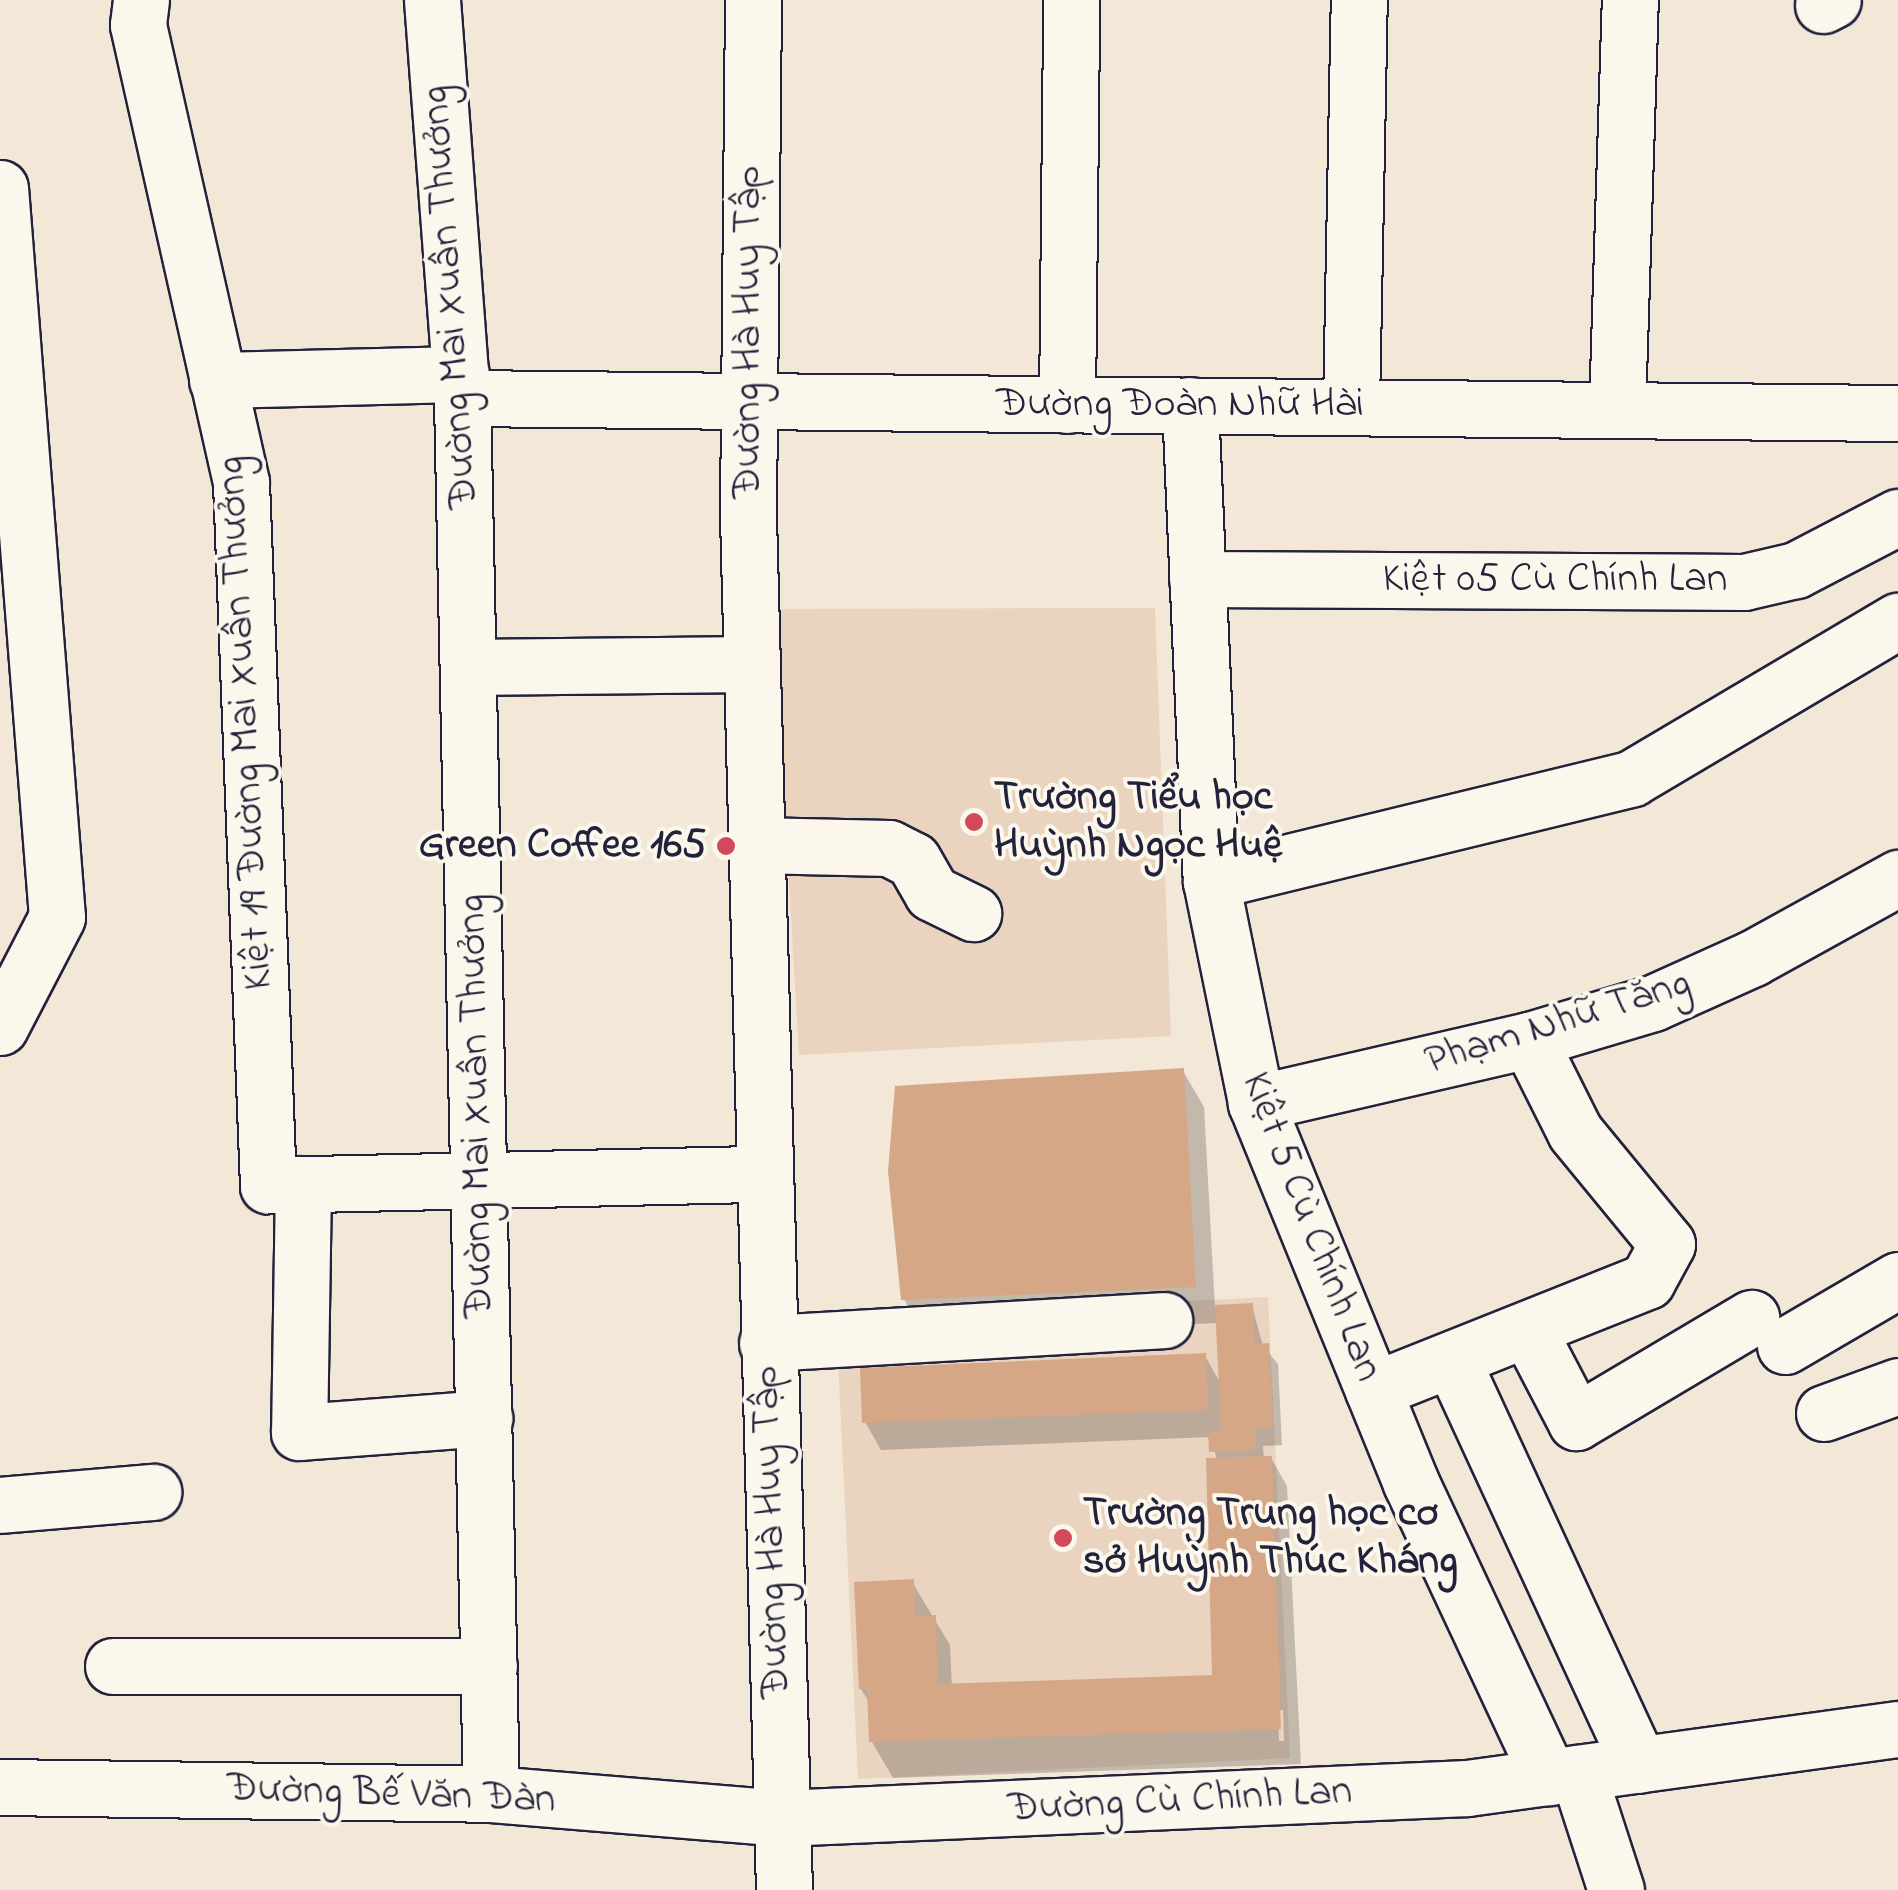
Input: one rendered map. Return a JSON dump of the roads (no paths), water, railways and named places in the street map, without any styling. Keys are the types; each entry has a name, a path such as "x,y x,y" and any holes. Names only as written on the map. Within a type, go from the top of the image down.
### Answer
{"street":[{"name":"Kiệt 19 Đường Mai Xuân Thưởng","path":"141,0 138,24 240,483 268,1185 479,1180"},
{"name":"Đường Mai Xuân Thưởng","path":"432,0 462,386 491,1794"},
{"name":"Đường Hà Huy Tập","path":"753,0 747,403 751,664 766,1342 784,1890"},
{"path":"1067,404 1071,0"},
{"path":"1351,405 1359,0"},
{"path":"1617,409 1630,0"},
{"path":"0,188 57,917 0,1028"},
{"name":"Đường Đoàn Nhữ Hài","path":"217,380 462,386 747,403 1351,405 1898,413"},
{"name":"Kiệt 5 Cù Chính Lan","path":"1190,405 1211,881 1256,1102 1372,1390 1564,1775"},
{"name":"Kiệt 05 Cù Chính Lan","path":"1198,580 1744,582 1796,570 1898,517"},
{"path":"1211,881 1632,778 1898,620"},
{"path":"468,667 751,664"},
{"path":"754,844 888,848 912,860 932,893 974,914"},
{"name":"Phạm Nhữ Tăng","path":"1256,1102 1529,1040 1653,1003 1752,958 1898,878"},
{"path":"1372,1390 1647,1281 1667,1244 1575,1132 1529,1040"},
{"path":"479,1180 762,1174"},
{"path":"302,1184 298,1432 484,1418"},
{"path":"1528,1330 1576,1422 1768,1332 1898,1280"},
{"path":"766,1342 1164,1320"},
{"path":"1452,1360 1639,1765"},
{"path":"1824,1412 1898,1386"},
{"path":"0,1505 152,1492"},
{"path":"113,1666 489,1666"},
{"name":"Đường Cù Chính Lan","path":"781,1818 1468,1788 1898,1728"},
{"path":"1564,1775 1616,1890"},
{"name":"Đường Bế Văn Đàn","path":"0,1787 491,1794 781,1818"}],"place":[{"name":"Trường Tiểu học Huỳnh Ngọc Huệ","path":"974,822"},
{"name":"Green Coffee 165","path":"726,846"},
{"name":"Trường Trung học cơ sở Huỳnh Thúc Kháng","path":"1063,1538"}]}
